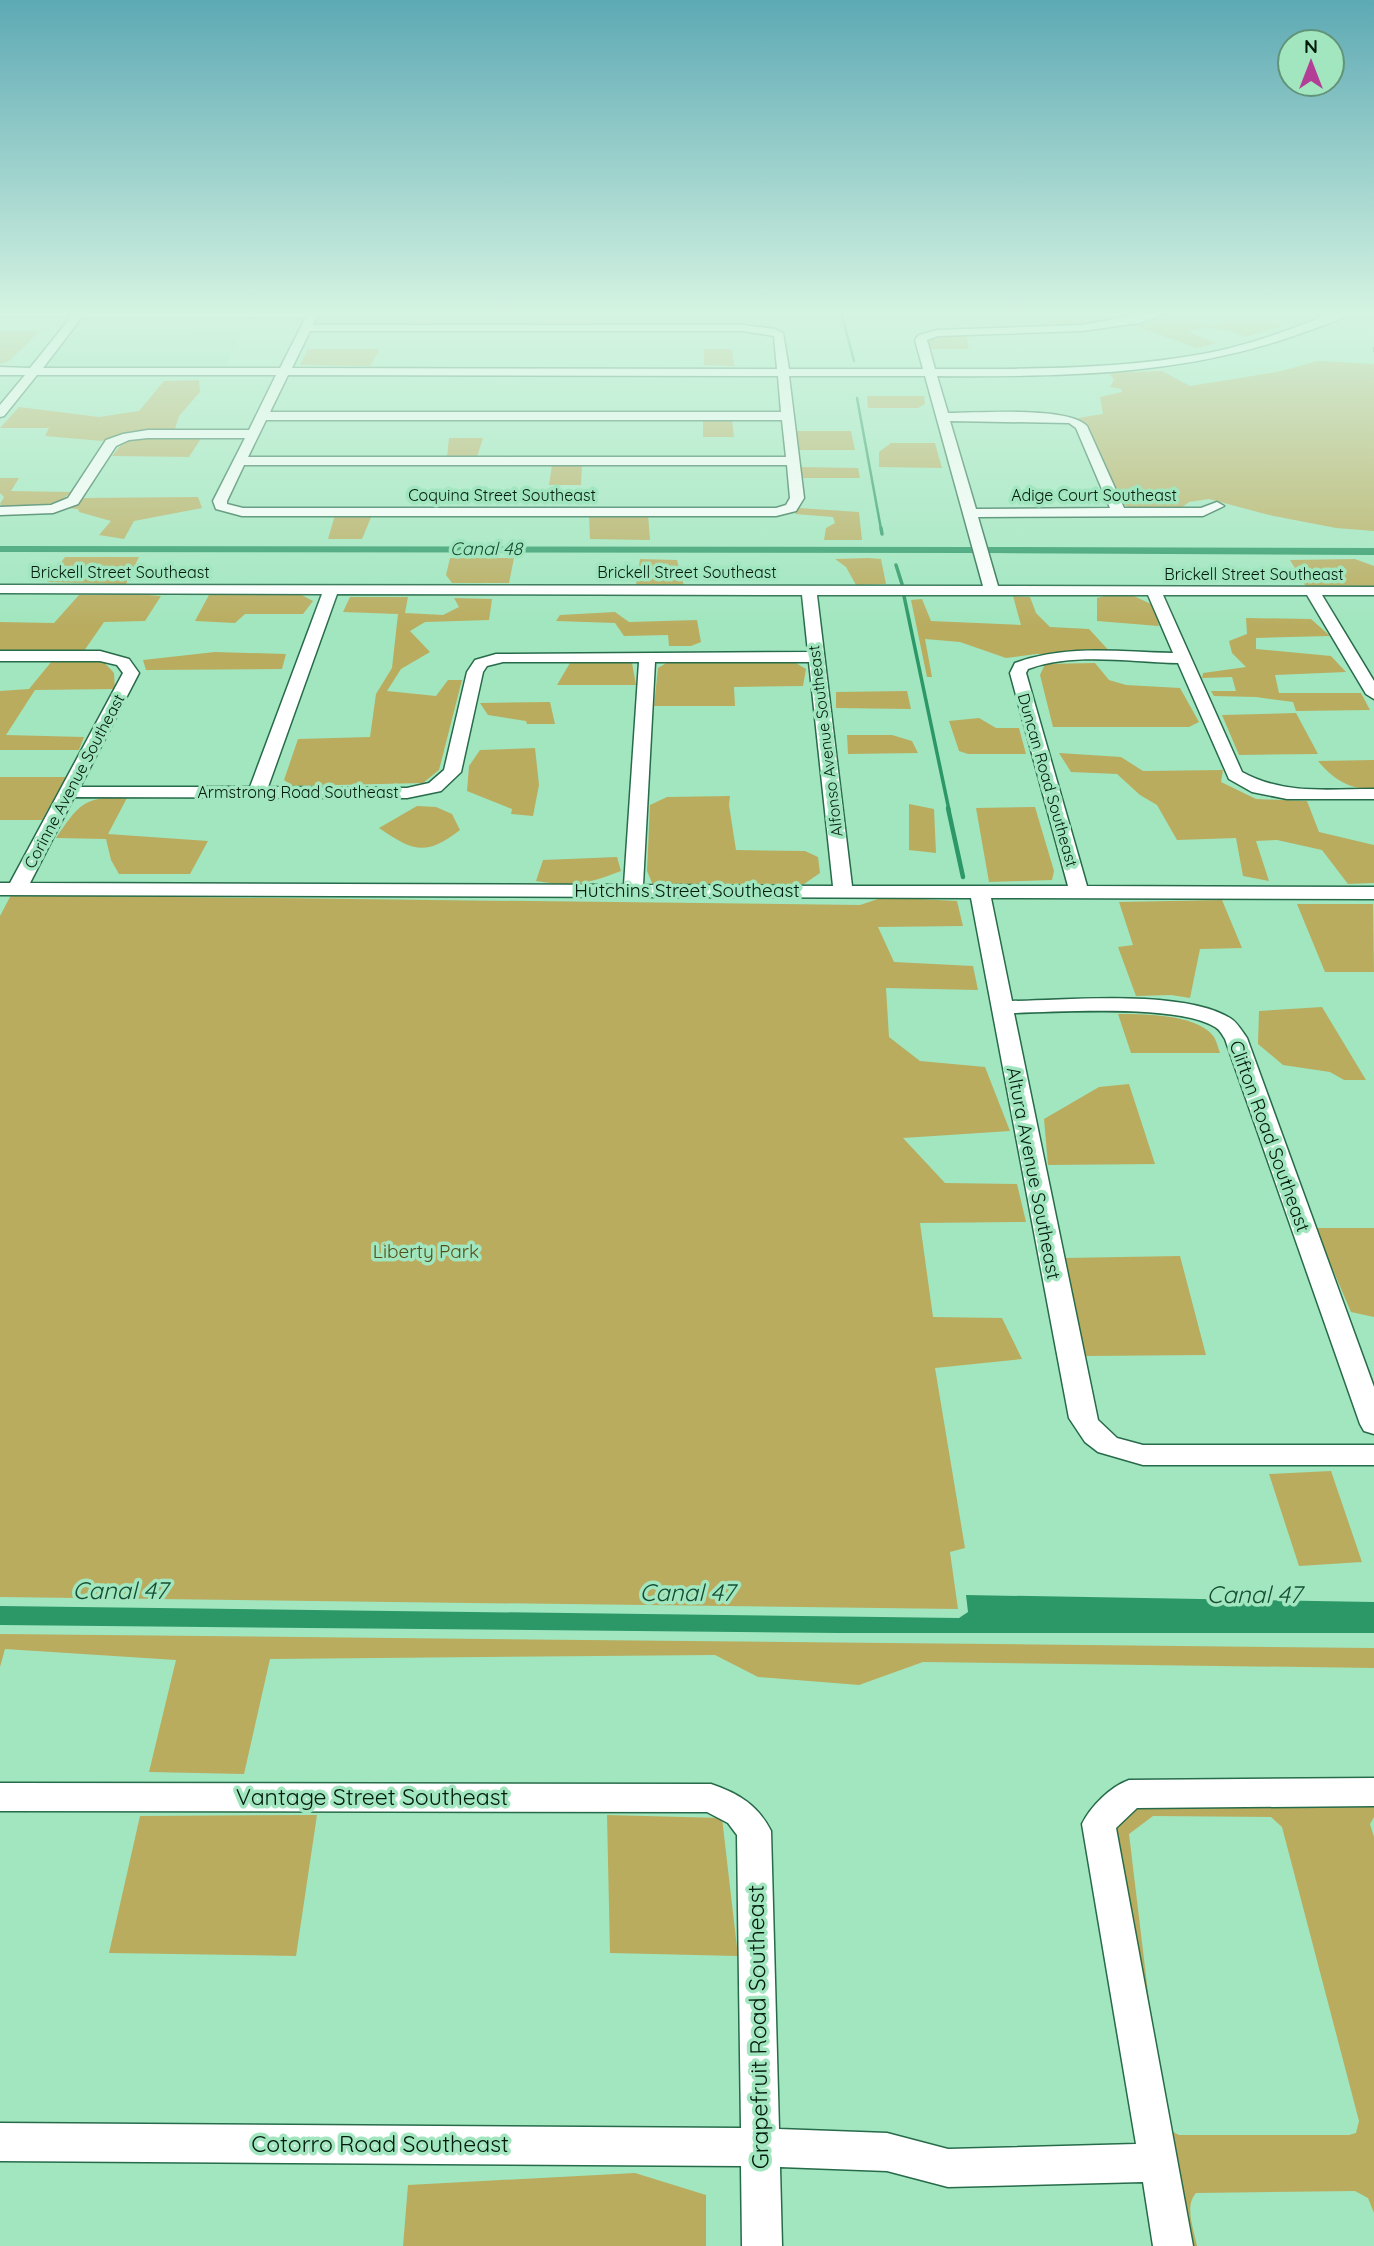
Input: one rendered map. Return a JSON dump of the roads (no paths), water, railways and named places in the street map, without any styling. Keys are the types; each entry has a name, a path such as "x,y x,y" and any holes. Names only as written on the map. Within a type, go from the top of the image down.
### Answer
{"street":[{"path":"262,417 240,461 793,461 789,417"},
{"path":"943,417 992,590"},
{"path":"1036,417 1073,420 1081,426 1119,512"},
{"path":"0,511 53,509 73,501 111,443 127,437 252,434"},
{"name":"Coquina Street Southeast","path":"240,461 220,501 222,506 228,509 242,512 776,512 791,508 797,498 793,461"},
{"name":"Adige Court Southeast","path":"970,513 1203,512 1217,506"},
{"name":"Brickell Street Southeast","path":"0,589 1374,592"},
{"path":"257,792 331,589"},
{"name":"Alfonso Avenue Southeast","path":"809,590 814,657 843,891"},
{"path":"1312,591 1374,694"},
{"path":"1154,592 1235,775 1258,788 1287,794 1374,794"},
{"name":"Corinne Avenue Southeast","path":"0,656 100,656 123,662 131,673 69,792 8,889"},
{"name":"Armstrong Road Southeast","path":"69,792 407,793 435,786 452,772 475,672 481,663 502,657 814,657"},
{"name":"Duncan Road Southeast","path":"1079,891 1018,673 1021,666 1030,661 1062,657 1184,658"},
{"path":"633,890 647,658"},
{"name":"Hutchins Street Southeast","path":"8,889 1374,892"},
{"name":"Altura Avenue Southeast","path":"980,892 1083,1418 1091,1434 1106,1446 1143,1455 1374,1455"},
{"name":"Clifton Road Southeast","path":"1001,1007 1165,1007 1195,1011 1223,1022 1236,1038 1374,1424"},
{"path":"1173,2246 1099,1824 1129,1794 1374,1792"},
{"name":"Vantage Street Southeast","path":"0,1797 711,1798 740,1813"},
{"name":"Grapefruit Road Southeast","path":"740,1813 754,1831 762,2246"},
{"name":"Cotorro Road Southeast","path":"0,2142 761,2147 887,2152 947,2168 1158,2163"}],"water":[{"name":"Canal 48","path":"0,546 974,547 976,553 0,552"},
{"path":"986,547 1374,548 1374,555 988,553"},
{"path":"966,1595 1374,1602 1374,1633 839,1633 0,1625 0,1606 959,1618 968,1612"}],"waterway":[{"path":"860,417 881,529"},
{"path":"881,528 882,534"},
{"path":"896,565 902,584"},
{"path":"904,596 949,810"},
{"path":"948,808 963,877"}],"park label":[{"name":"Liberty Park","path":"426,1251"}],"water label":[{"name":"Canal 47","path":"120,1591"},
{"name":"Canal 47","path":"687,1593"},
{"name":"Canal 47","path":"1254,1595"}]}
